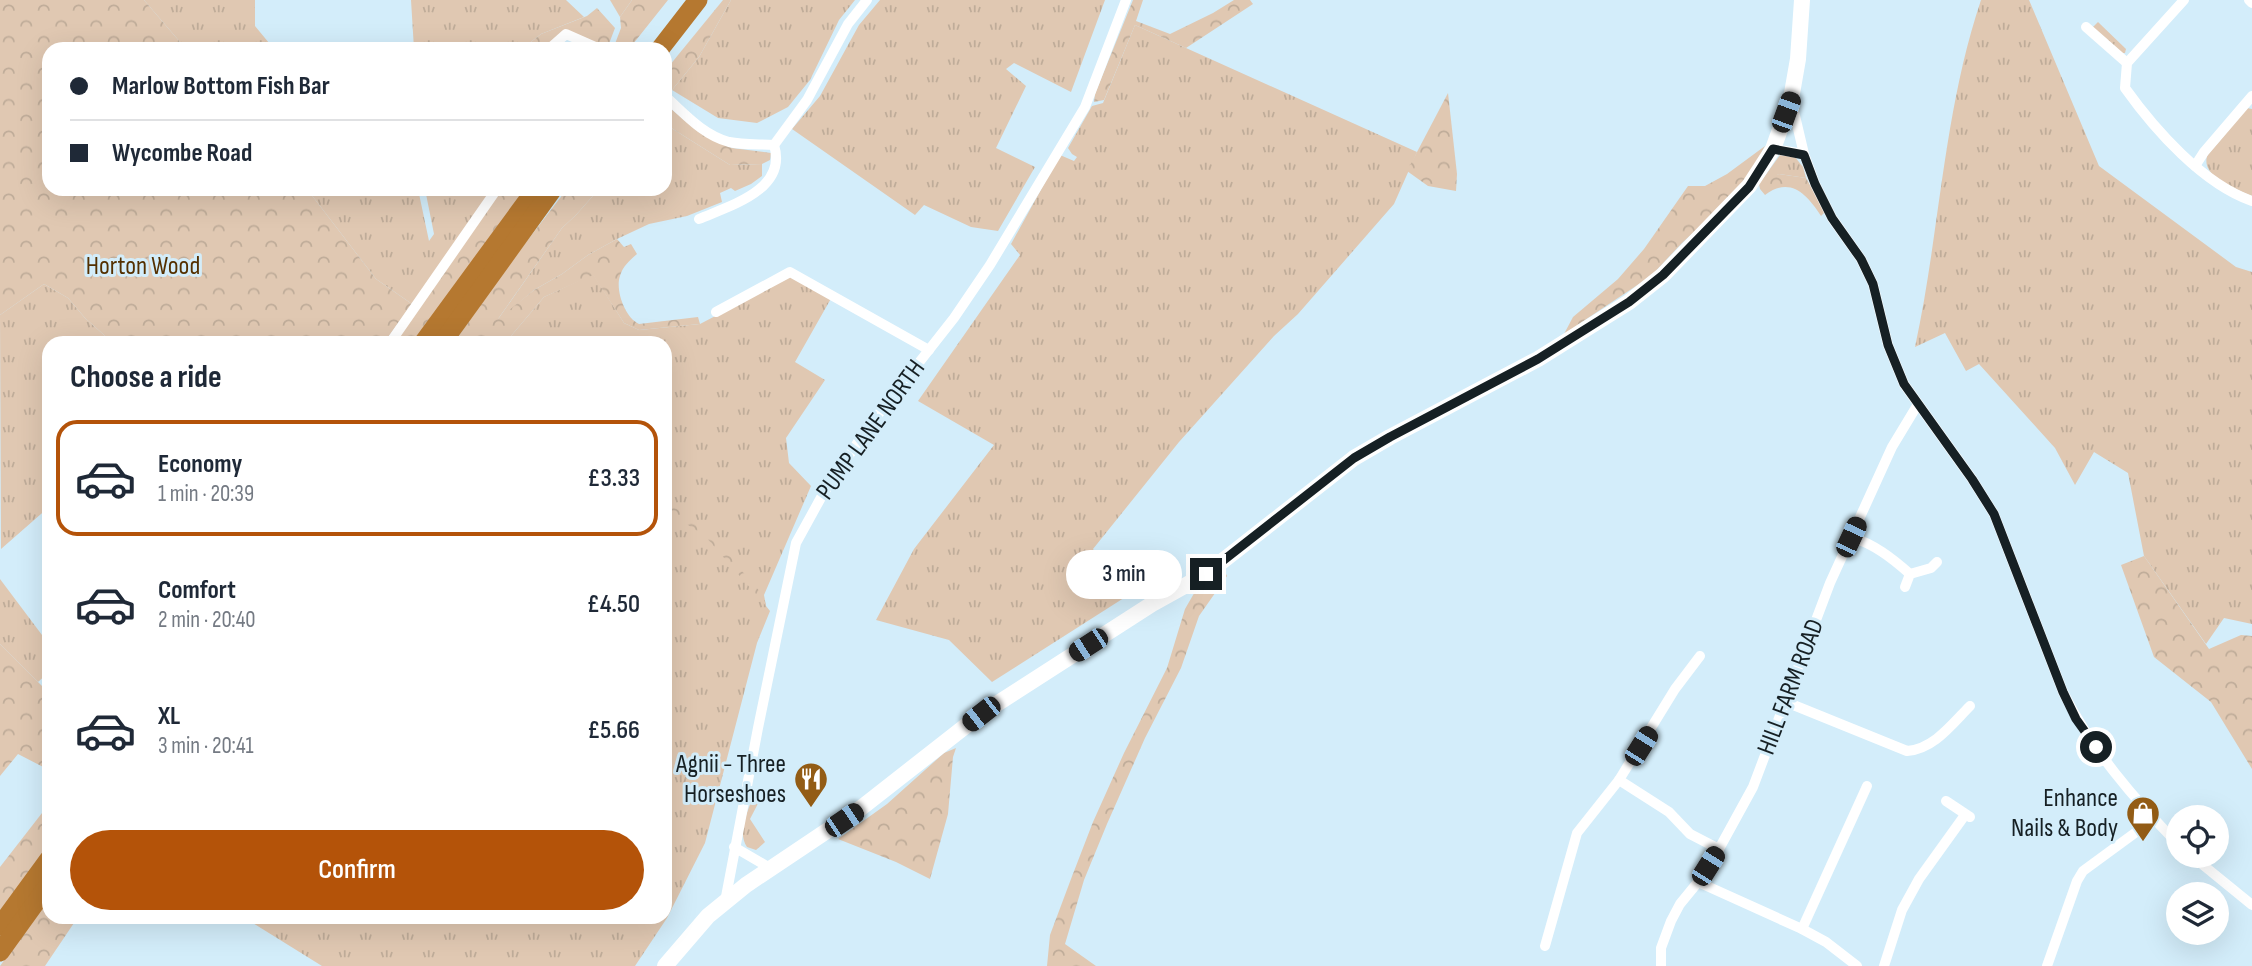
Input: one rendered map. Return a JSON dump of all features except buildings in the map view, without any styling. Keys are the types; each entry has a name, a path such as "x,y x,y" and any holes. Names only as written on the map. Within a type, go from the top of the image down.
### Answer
{"highway":[{"path":"649,42 682,0"},
{"path":"665,42 698,0"},
{"path":"428,336 531,196"},
{"path":"447,336 548,196"},
{"path":"0,926 42,869"},
{"path":"0,952 42,894"}],"street":[{"path":"699,219 750,197 769,178 776,161 774,145 807,100 848,24 867,0"},
{"name":"PUMP LANE NORTH","path":"725,902 796,543 822,494 860,438 929,350 990,265 1085,107 1126,0"},
{"path":"665,966 708,916 725,902 770,868 861,808 981,714 1152,604 1206,574 1354,458 1538,359 1629,302 1663,275 1749,187 1773,149 1791,99 1798,59 1802,0"},
{"path":"2184,0 2127,63 2125,88 2145,115 2195,166 2238,196 2252,201"},
{"path":"2086,27 2127,63"},
{"path":"557,42 566,34 584,42"},
{"path":"1791,99 1804,155 1815,184 1832,218 1861,259 1873,284 1888,345 1904,384 1994,514 2076,719 2166,831"},
{"path":"2195,166 2251,99"},
{"path":"672,103 696,125 713,136 730,142 774,145"},
{"path":"1773,149 1804,155"},
{"path":"395,336 492,196"},
{"path":"716,312 790,272 929,350"},
{"name":"HILL FARM ROAD","path":"1661,966 1661,948 1671,921 1680,904 1698,882 1753,787 1830,583 1892,447 1918,404"},
{"path":"1851,537 1890,556 1910,574"},
{"path":"1910,574 1931,568 1937,562"},
{"path":"1905,587 1910,574"},
{"path":"1548,941 1577,833 1655,730 1675,689 1700,663"},
{"path":"1786,702 1907,751 1920,750 1933,742 1940,728 1970,705"},
{"path":"1619,780 1669,812 1690,834 1718,849"},
{"path":"1802,929 1864,804 1867,786"},
{"path":"1884,966 1902,910 1919,879 1968,816 1947,801"},
{"path":"2047,966 2083,871 2154,819"},
{"path":"734,847 770,868"},
{"path":"2207,868 2252,905"},
{"path":"1698,882 1802,929 1826,942 1842,962 1857,966"}],"green space":[{"name":"Horton Wood","path":"0,0 144,0 180,42 42,42 42,196 312,196 376,279 412,304 389,336 105,336 68,298 44,284 0,315"},
{"path":"144,0 255,0 255,26 268,42 180,42"},
{"path":"411,0 566,0 584,17 541,34 531,42 414,42"},
{"path":"610,0 632,0 620,17"},
{"path":"632,0 668,0 635,42 616,42 621,28 620,17"},
{"path":"723,0 731,0 699,57 672,90 672,62"},
{"path":"731,0 855,0 839,20 810,80 788,107 757,123 718,118 672,90 699,57"},
{"path":"880,0 1105,0 1071,92 1014,63 1006,69 1026,86 996,148 1035,167 998,231 971,227 924,205 915,215 792,129 820,96 859,25"},
{"path":"1133,0 1143,0 1136,21 1170,34 1234,0 1250,0 1253,4 1186,48 1135,25 1104,100 1094,102"},
{"path":"1981,0 2029,0 2099,166 2236,267 2252,272 2252,624 2224,618 2206,644 2144,556 2128,473 2094,452 2075,485 2055,448 1979,364 1966,371 1945,333 1915,347 1958,86"},
{"path":"597,8 615,28 610,42 591,42 565,31 553,42 531,42 541,34 587,16"},
{"path":"2098,22 2126,49 2125,53 2120,53 2092,28"},
{"path":"1135,25 1417,152 1394,204 1298,314 1274,336 1179,442 1093,549 1127,596 992,682 949,640 876,620 914,549 994,445 918,401 1020,255 1011,244 1060,155 1074,161 1077,157 1068,148 1092,106 1103,103"},
{"path":"1448,93 1457,174 1456,191 1428,186 1407,171"},
{"path":"2247,108 2252,109 2252,196 2214,176 2207,163 2207,156"},
{"path":"672,110 692,126 732,148 771,153 770,160 762,164 730,165 672,128"},
{"path":"672,128 730,165 762,164 762,176 735,191 731,188 720,193 722,202 687,216 649,224 617,239 534,290 496,322 562,228 593,196 672,196"},
{"path":"1765,146 1736,193 1651,276 1564,334 1573,317 1618,279 1644,249 1688,186 1705,186 1727,174"},
{"path":"1780,155 1795,157 1803,167 1806,178 1779,174 1759,184"},
{"path":"1779,174 1806,178 1825,212 1821,216 1804,195 1790,187 1782,187 1765,195 1759,184 1764,178"},
{"path":"312,196 419,196 429,241 434,234 426,196 487,196 412,304 376,279"},
{"path":"496,196 520,196 420,336 398,336"},
{"path":"562,196 593,196 562,228 498,319 534,290 617,239 624,247 631,244 637,254 621,272 619,282 622,303 629,316 639,324 698,317 700,324 639,330 624,323 593,275 544,297 511,336 459,336 500,276"},
{"path":"593,274 624,323 639,330 700,324 792,276 833,295 795,362 825,380 786,438 789,463 811,486 764,595 770,611 757,643 705,843 672,908 672,336 511,336 544,297"},
{"path":"44,284 68,298 105,336 42,336 42,513 1,549 0,315"},
{"path":"672,506 689,514 708,530 756,587 766,606 705,536 672,515"},
{"path":"2144,556 2209,649 2241,635 2252,636 2252,769 2211,702 2154,657 2121,565"},
{"path":"1222,566 1227,576 1199,616 1181,668 1145,738 1084,880 1065,944 1096,966 1047,966 1050,935 1093,822 1167,668 1185,609 1200,583"},
{"path":"0,579 42,635 42,678 38,682 0,644"},
{"path":"0,644 42,686 42,766 18,754 0,776"},
{"path":"956,748 948,814 930,879 838,839 887,804 944,753"},
{"path":"755,791 764,792 750,819 765,842 756,850 747,847 743,834 745,819"},
{"path":"42,813 42,856 0,911 0,867"},
{"path":"42,908 42,924 73,924 45,966 0,966"},
{"path":"254,924 663,924 635,966 322,966"}],"place":[{"name":"Agnii - Three Horseshoes","path":"811,809"},
{"name":"Enhance Nails & Body","path":"2143,843"}],"route":[{"path":"1206,574 1354,458 1538,359 1629,302 1663,275 1749,187 1773,149 1790,151 1804,155 1832,218 1861,259 1873,284 1888,345 1904,384 1994,514 2063,692 2076,719 2096,747"}]}
